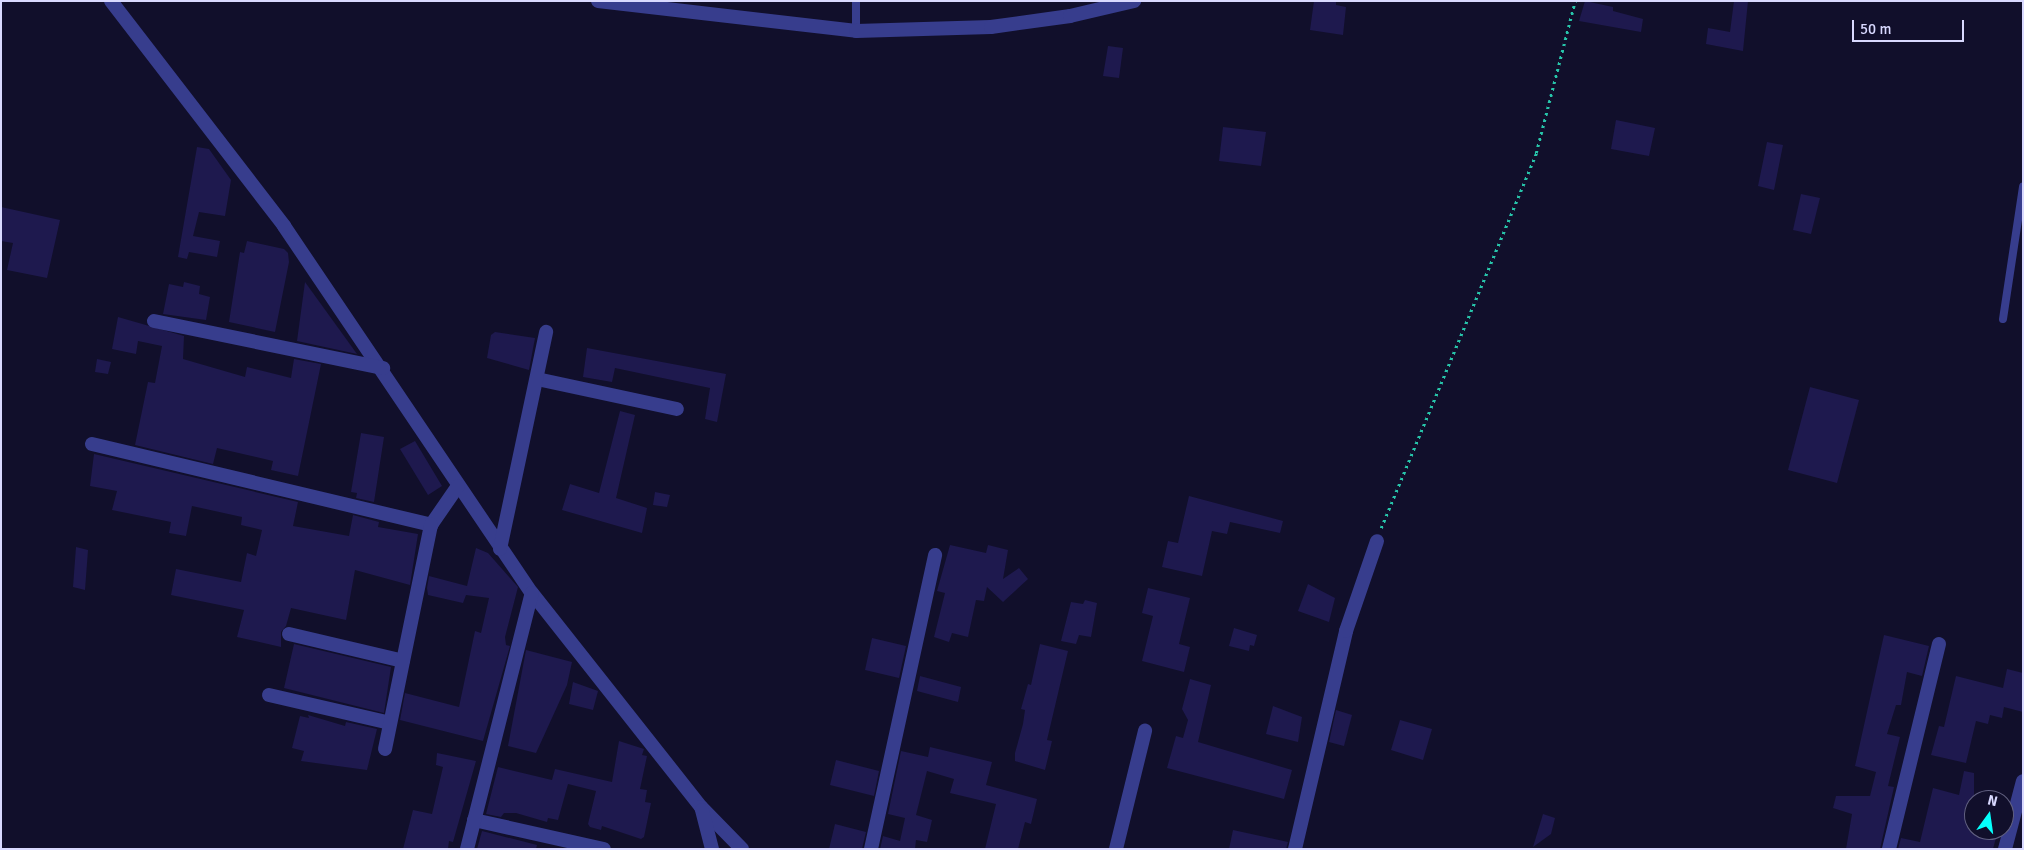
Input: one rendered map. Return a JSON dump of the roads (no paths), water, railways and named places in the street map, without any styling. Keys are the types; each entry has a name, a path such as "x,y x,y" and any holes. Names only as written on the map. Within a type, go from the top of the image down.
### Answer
{"street":[{"path":"111,1 284,226 383,368 458,486 532,593 701,807 740,848"},
{"path":"598,1 856,31 991,27 1070,16 1134,1"},
{"path":"154,321 383,368"},
{"path":"500,549 546,332"},
{"path":"537,379 677,409"},
{"path":"92,444 431,525"},
{"path":"385,748 431,525 458,486"},
{"path":"1295,849 1346,631 1376,541"},
{"path":"871,849 935,555"},
{"path":"467,849 532,593"},
{"path":"289,634 403,661"},
{"path":"1889,849 1939,644"},
{"path":"269,695 390,723"},
{"path":"1116,849 1144,730"},
{"path":"2005,849 2023,780"},
{"path":"701,807 712,849"},
{"path":"474,820 604,849"},
{"path":"719,849 730,845 740,848"}],"lane":[{"path":"856,1 856,31"},
{"path":"2003,319 2023,186"}]}
